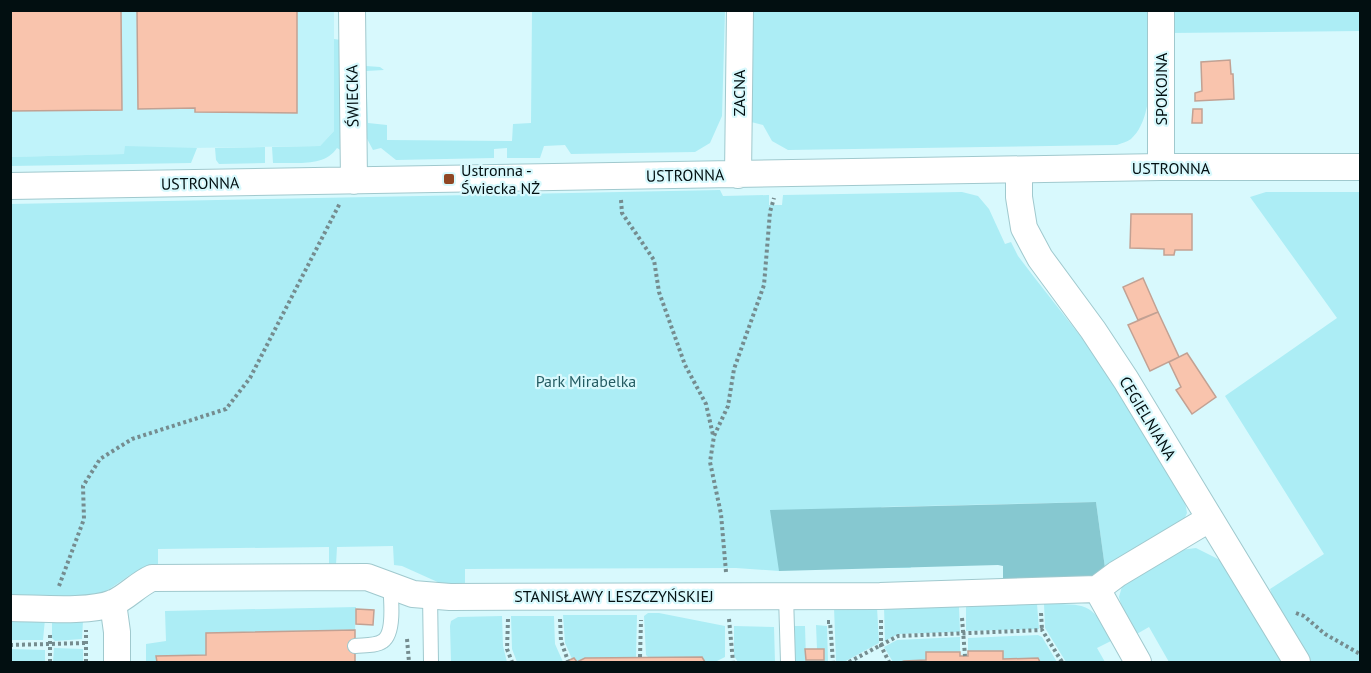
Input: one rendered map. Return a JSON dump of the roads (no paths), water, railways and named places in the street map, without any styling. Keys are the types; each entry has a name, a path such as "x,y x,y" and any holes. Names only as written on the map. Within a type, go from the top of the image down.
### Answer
{"street":[{"name":"ŚWIECKA","path":"348,189 352,10"},
{"name":"ZACNA","path":"738,175 740,10"},
{"name":"SPOKOJNA","path":"1161,10 1161,167"},
{"name":"USTRONNA","path":"10,186 348,189 738,175 1161,167 1360,167"},
{"name":"CEGIELNIANA","path":"1019,170 1019,197 1024,228 1040,258 1093,330 1126,380 1297,663"},
{"path":"1138,663 1097,589 1117,574 1209,519"},
{"name":"STANISŁAWY LESZCZYŃSKIEJ","path":"10,608 87,608 113,603 140,583 152,578 367,577 413,594 450,597 880,596 1097,589"},
{"path":"113,603 117,633 117,663"}],"lane":[{"path":"355,646 374,645 385,640 390,631 390,584"},
{"path":"430,595 431,663"},
{"path":"786,596 788,663"}],"place":[{"name":"Ustronna - Świecka NŻ","path":"449,179"}],"park label":[{"name":"Park Mirabelka","path":"586,381"}]}
